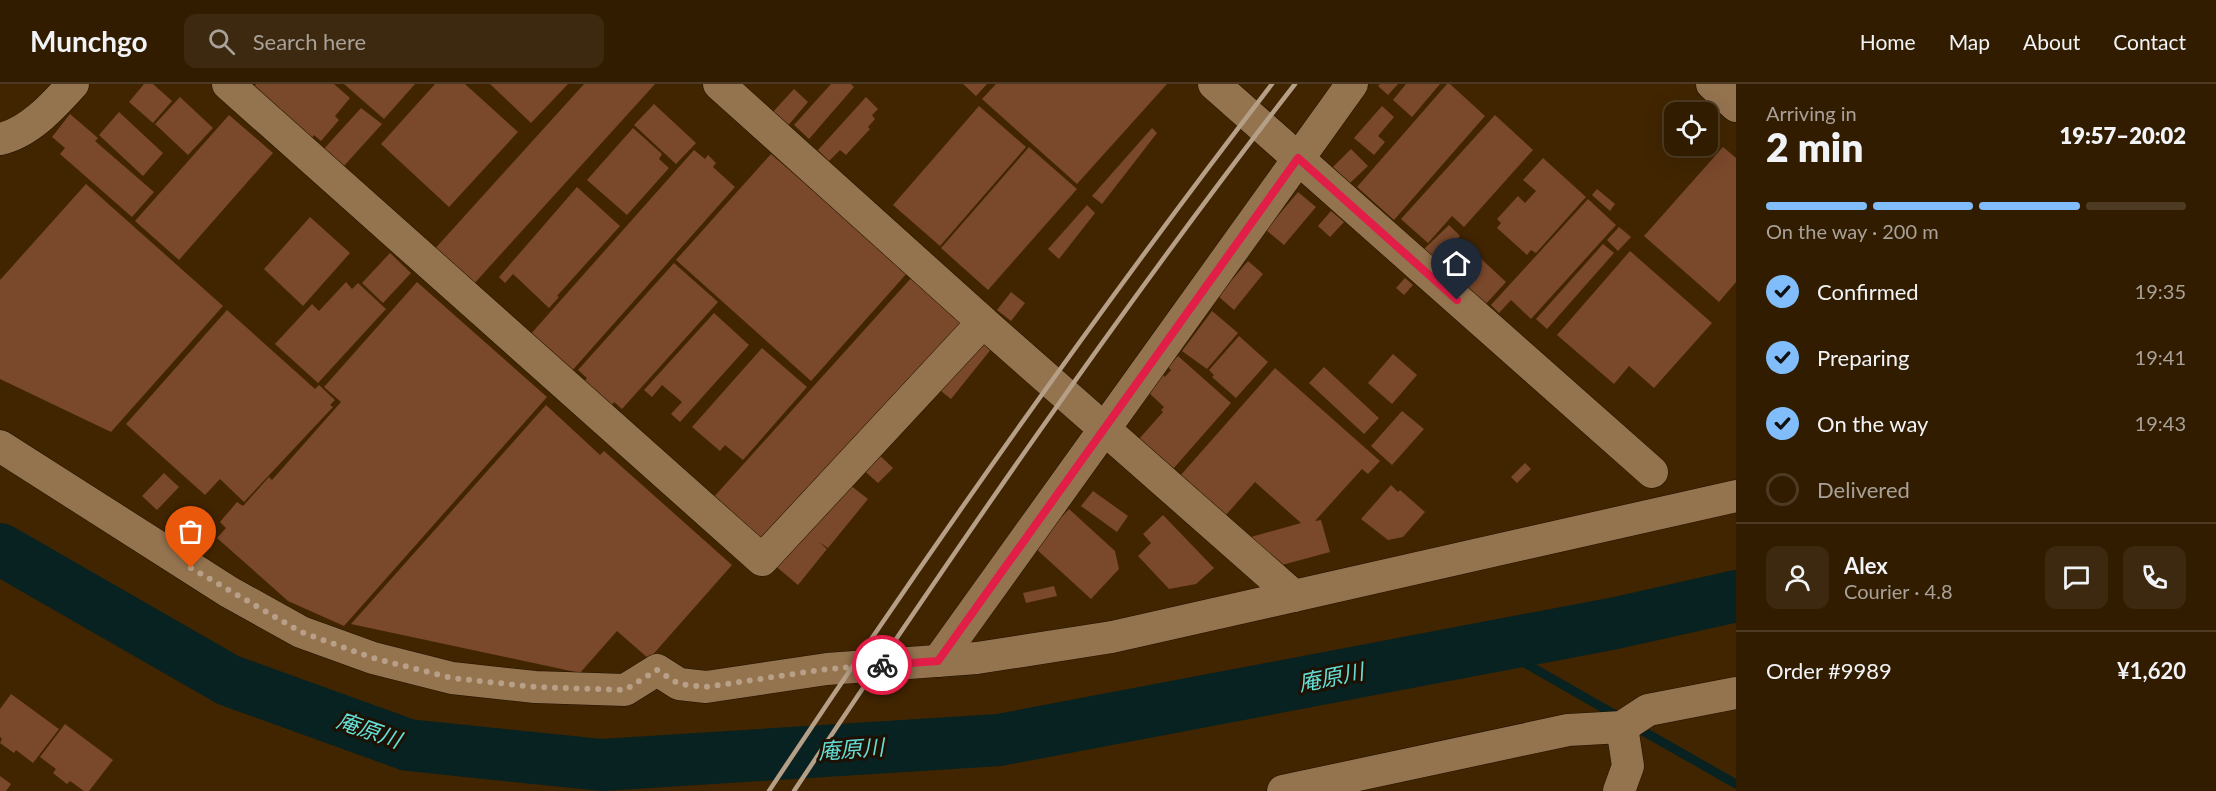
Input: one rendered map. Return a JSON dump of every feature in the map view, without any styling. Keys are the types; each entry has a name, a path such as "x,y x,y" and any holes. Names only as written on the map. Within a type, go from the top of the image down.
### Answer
{"street":[{"path":"0,139 13,136 55,104 73,84"},
{"path":"228,84 762,560 983,321"},
{"path":"719,84 1294,596"},
{"path":"1214,84 1652,472"},
{"path":"938,661 1352,84"},
{"path":"1712,84 1736,106"},
{"path":"0,446 229,592 301,632 373,658 452,678 535,687 625,690 657,670 679,684 706,687 827,669 977,658 1112,637 1736,496"},
{"path":"1283,791 1568,730 1622,727 1648,710 1736,693"},
{"path":"1619,791 1628,765 1622,727"}],"building":[{"path":"144,84 153,84 172,101 153,123 129,102"},
{"path":"256,84 334,84 350,98 335,116 339,120 321,141 314,135 312,138 254,87"},
{"path":"344,84 415,84 384,119"},
{"path":"435,84 465,84 518,132 449,207 381,144"},
{"path":"490,84 568,84 531,123"},
{"path":"584,84 655,84 472,286 432,252"},
{"path":"831,84 851,84 854,87 809,139 794,125"},
{"path":"963,84 987,84 976,96"},
{"path":"996,84 1167,84 1077,184 982,99"},
{"path":"1398,84 1388,95 1378,86"},
{"path":"1406,84 1440,84 1412,117 1393,100"},
{"path":"1447,84 1450,84 1485,116 1394,220 1357,187"},
{"path":"794,89 808,102 786,128 771,114"},
{"path":"180,97 213,128 188,155 155,124"},
{"path":"866,97 878,109 872,115 875,119 868,127 870,129 846,155 840,150 829,161 818,150"},
{"path":"654,104 696,143 676,164 634,125"},
{"path":"979,106 1026,147 940,246 893,205"},
{"path":"1382,106 1394,117 1378,136 1385,142 1374,155 1354,138"},
{"path":"361,108 382,124 343,167 323,150"},
{"path":"119,112 163,153 143,176 99,135"},
{"path":"70,114 98,138 95,141 154,192 132,217 60,154 65,148 52,137"},
{"path":"229,115 273,153 179,260 135,221"},
{"path":"1495,115 1533,150 1464,227 1452,216 1428,243 1401,219"},
{"path":"633,128 662,154 659,159 669,168 627,215 587,180"},
{"path":"1152,128 1157,133 1102,204 1092,196"},
{"path":"1029,147 1077,189 988,290 941,248"},
{"path":"1723,147 1736,158 1736,282 1719,302 1644,236 1715,156 1718,156"},
{"path":"1351,149 1368,166 1350,183 1333,167"},
{"path":"694,150 705,159 708,155 716,163 713,167 735,187 570,373 529,336"},
{"path":"771,154 908,272 811,381 676,260"},
{"path":"1543,158 1586,197 1536,253 1531,250 1527,255 1497,228 1501,223 1497,219 1518,196 1525,203 1536,191 1523,180"},
{"path":"86,184 223,306 111,432 0,379 0,280"},
{"path":"577,187 620,226 557,296 559,297 549,308 513,274 505,283 499,277"},
{"path":"1597,189 1615,204 1610,211 1592,195"},
{"path":"1298,192 1316,207 1284,245 1266,230"},
{"path":"1588,199 1616,225 1531,319 1511,300 1499,313 1491,305"},
{"path":"1087,205 1095,213 1059,259 1048,249"},
{"path":"1331,211 1344,222 1330,237 1318,226"},
{"path":"310,217 350,253 303,306 264,269"},
{"path":"1449,225 1460,236 1435,261 1423,250"},
{"path":"1619,227 1631,237 1618,251 1607,240"},
{"path":"1603,244 1614,253 1547,329 1536,319"},
{"path":"1630,251 1712,323 1654,388 1629,366 1614,384 1557,335"},
{"path":"390,253 411,273 383,303 362,283"},
{"path":"1476,254 1506,282 1484,306 1454,277"},
{"path":"1248,261 1263,274 1234,310 1218,296"},
{"path":"674,263 718,302 622,409 614,402 610,408 583,383 587,378 578,370"},
{"path":"912,277 962,322 762,542 712,499"},
{"path":"1405,278 1413,285 1404,295 1396,288"},
{"path":"346,282 352,289 358,283 386,309 318,383 275,344 312,304 319,311"},
{"path":"417,282 547,397 344,626 288,601 217,538 226,528 220,522 237,502 243,506 269,477 272,480 341,402 324,387"},
{"path":"1011,292 1025,303 1011,321 997,310"},
{"path":"227,310 315,389 319,385 335,400 330,405 333,407 244,502 220,479 205,495 126,424"},
{"path":"1212,311 1238,333 1207,369 1182,351"},
{"path":"714,313 749,345 680,422 671,414 682,402 662,385 652,397 644,390"},
{"path":"975,334 992,348 951,399 931,383"},
{"path":"1239,336 1268,362 1236,398 1212,377 1214,375 1209,370"},
{"path":"762,348 807,387 743,460 725,445 720,451 692,427"},
{"path":"1393,354 1417,375 1392,404 1368,383"},
{"path":"1178,356 1231,403 1173,469 1139,439 1163,412 1161,410 1164,407 1149,393 1163,375 1165,377 1171,370 1168,367"},
{"path":"1324,367 1379,418 1364,434 1309,383"},
{"path":"1275,368 1380,461 1368,474 1362,469 1315,521 1321,520 1330,552 1282,565 1251,537 1301,523 1255,482 1226,515 1180,476"},
{"path":"546,405 600,455 604,451 732,565 649,659 617,631 580,673 351,624"},
{"path":"1402,411 1424,429 1392,465 1371,446"},
{"path":"874,450 893,468 878,483 859,466"},
{"path":"1525,463 1531,469 1517,483 1511,477"},
{"path":"164,473 179,487 157,510 142,496"},
{"path":"841,478 868,499 828,548 819,542 827,549 798,585 772,563"},
{"path":"1391,485 1425,512 1403,537 1388,540 1361,519"},
{"path":"1093,491 1128,516 1117,532 1081,506"},
{"path":"1069,509 1115,551 1119,569 1091,599 1034,547"},
{"path":"1163,515 1214,568 1196,584 1169,589 1138,556 1151,543 1143,534"},
{"path":"1054,586 1057,596 1026,603 1023,593"},
{"path":"11,694 59,729 33,763 16,750 14,753 0,743 2,739 0,737 0,709"},
{"path":"65,724 113,760 89,791 84,791 70,781 67,784 53,773 56,769 40,757"},
{"path":"0,776 11,784 6,791 0,791"}],"waterway":[{"name":"庵原川","path":"0,549 228,680 408,745 602,765 999,740 1616,623 1736,596"},
{"path":"1495,646 1619,717"},
{"path":"1634,726 1736,784"}],"railway":[{"path":"769,791 890,611 1014,433 1206,170 1272,84"},
{"path":"794,791 1038,433 1229,170 1295,84"}],"way so far":[{"path":"191,568 301,632 373,658 452,678 535,687 625,690 657,670 679,684 706,687 827,669 882,665"}],"route":[{"path":"882,665 938,661 1298,158 1457,300"}]}
